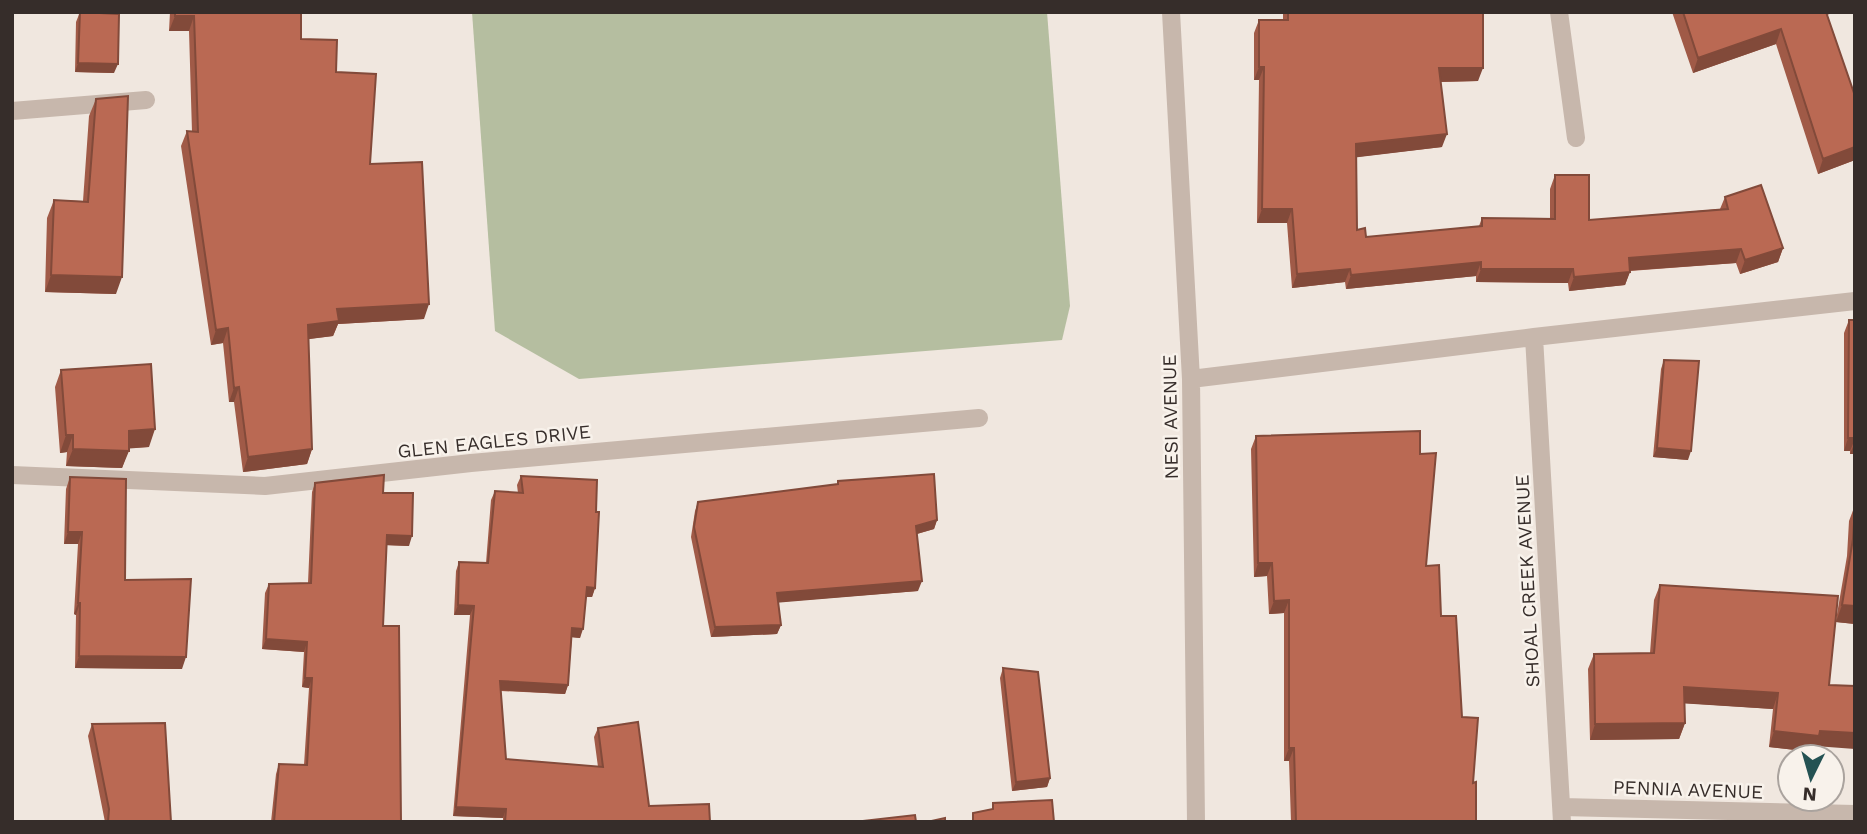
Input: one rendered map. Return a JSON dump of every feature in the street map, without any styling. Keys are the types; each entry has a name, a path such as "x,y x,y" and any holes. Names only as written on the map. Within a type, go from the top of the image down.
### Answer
{"street":[{"name":"NESI AVENUE","path":"1171,12 1191,379 1196,822"},
{"path":"1559,12 1576,138"},
{"path":"12,111 146,100"},
{"path":"1191,379 1855,301"},
{"name":"SHOAL CREEK AVENUE","path":"1534,337 1562,814"},
{"name":"GLEN EAGLES DRIVE","path":"12,475 265,486 471,463 979,418"},
{"name":"PENNIA AVENUE","path":"1562,814 1855,814"}],"green space":[{"path":"472,12 1047,12 1070,306 1062,340 579,379 495,331"}],"building":[{"path":"80,12 119,14 118,64 78,63"},
{"path":"175,12 301,12 301,39 337,40 336,72 376,74 370,164 422,162 429,304 337,309 339,321 308,325 312,449 248,457 239,387 234,388 228,328 216,330 187,131 198,132 194,16 175,16"},
{"path":"1288,12 1483,12 1483,68 1439,68 1447,134 1356,144 1357,230 1365,228 1366,237 1482,226 1482,218 1555,219 1555,175 1589,175 1589,220 1728,209 1725,197 1761,185 1783,248 1745,260 1741,249 1629,258 1630,272 1574,277 1573,269 1481,269 1481,262 1351,275 1350,269 1297,274 1292,209 1262,209 1264,67 1259,67 1259,20 1288,20"},
{"path":"1683,12 1826,12 1855,96 1855,147 1823,159 1781,29 1698,58"},
{"path":"128,96 122,277 51,275 54,200 88,202 96,99"},
{"path":"1849,320 1855,320 1855,438 1848,438"},
{"path":"1664,360 1699,361 1691,451 1657,448"},
{"path":"151,364 155,429 129,431 129,451 73,449 73,435 66,435 61,370"},
{"path":"1420,431 1420,454 1436,453 1426,566 1439,565 1441,616 1456,616 1462,717 1478,718 1473,783 1476,782 1476,822 1296,822 1294,748 1289,748 1289,600 1274,601 1272,563 1258,563 1256,436"},
{"path":"934,474 937,520 916,526 922,581 777,593 781,625 715,627 694,527 698,502 838,484 838,481"},
{"path":"384,475 383,493 413,493 412,536 387,535 383,626 399,626 401,822 274,822 279,764 307,765 312,678 305,678 307,642 266,639 269,584 311,583 315,483"},
{"path":"521,476 597,480 596,512 599,512 595,588 587,587 583,629 572,628 568,685 500,681 506,759 603,767 598,728 638,722 649,806 709,804 710,822 505,822 506,809 456,807 474,606 458,605 459,562 488,563 495,491 523,493"},
{"path":"70,477 126,479 125,580 191,579 186,657 79,656 78,603 82,532 68,532"},
{"path":"1855,507 1855,606 1842,605 1853,539"},
{"path":"1660,585 1838,596 1829,685 1855,686 1855,733 1820,731 1819,736 1774,731 1778,693 1684,687 1685,723 1595,724 1594,654 1654,653"},
{"path":"1003,668 1038,672 1050,778 1016,782"},
{"path":"165,723 171,822 108,822 109,809 92,724"},
{"path":"1052,800 1054,822 973,822 973,813 993,809 993,803"},
{"path":"915,815 916,822 854,822"},
{"path":"945,818 945,822 927,822"}]}
